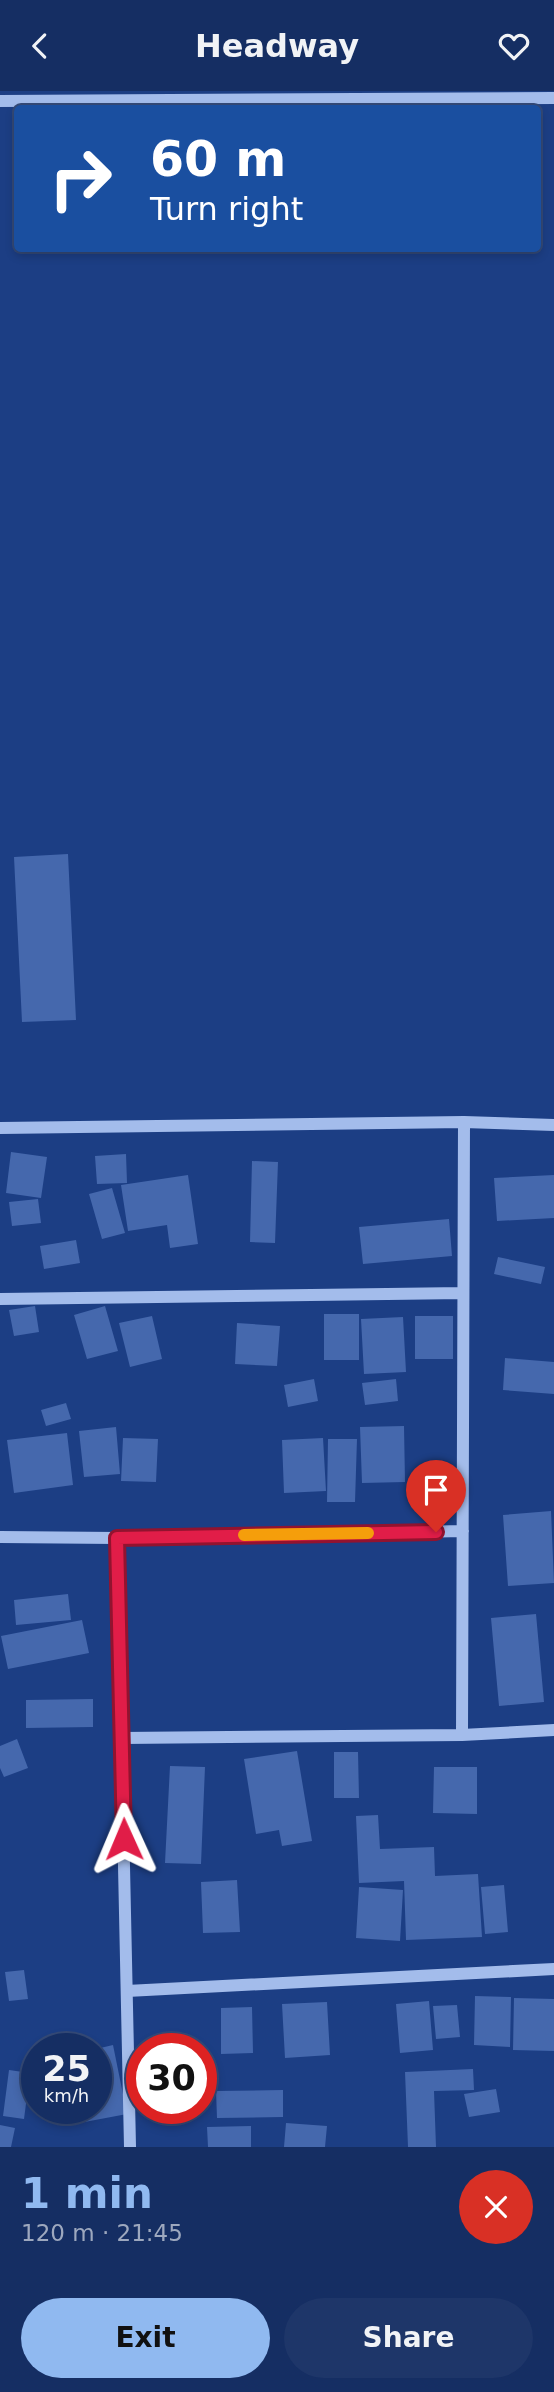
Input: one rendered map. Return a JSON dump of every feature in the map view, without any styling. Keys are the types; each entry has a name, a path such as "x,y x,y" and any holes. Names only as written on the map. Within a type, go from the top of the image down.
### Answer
{"street":[{"path":"0,100 554,98"},
{"path":"462,1735 464,1122"},
{"path":"0,1128 464,1122 554,1125"},
{"path":"0,1299 463,1293"},
{"path":"0,1537 117,1538 463,1531"},
{"path":"117,1538 131,2147"},
{"path":"122,1738 462,1735 554,1730"},
{"path":"127,1991 554,1969"}],"building":[{"path":"68,854 76,1020 22,1022 14,857"},
{"path":"11,1152 47,1157 41,1198 6,1193"},
{"path":"126,1154 127,1183 97,1184 95,1156"},
{"path":"252,1161 278,1162 275,1243 250,1242"},
{"path":"188,1175 198,1244 170,1248 167,1225 128,1231 121,1185"},
{"path":"554,1175 554,1218 497,1221 494,1178"},
{"path":"112,1188 125,1233 102,1239 89,1194"},
{"path":"38,1199 41,1223 12,1226 9,1202"},
{"path":"449,1219 452,1256 363,1264 359,1227"},
{"path":"76,1240 80,1263 44,1269 40,1246"},
{"path":"498,1257 545,1267 541,1284 494,1274"},
{"path":"35,1306 39,1332 14,1336 9,1310"},
{"path":"105,1306 118,1351 87,1359 74,1315"},
{"path":"324,1314 359,1314 359,1360 324,1360"},
{"path":"152,1316 162,1359 130,1367 119,1323"},
{"path":"415,1316 453,1316 453,1359 415,1359"},
{"path":"403,1317 406,1372 364,1374 361,1319"},
{"path":"237,1323 280,1326 277,1366 235,1364"},
{"path":"505,1358 554,1362 554,1394 503,1390"},
{"path":"314,1379 318,1401 288,1407 284,1385"},
{"path":"396,1379 398,1401 365,1405 362,1383"},
{"path":"66,1403 71,1419 46,1426 41,1410"},
{"path":"404,1426 405,1482 362,1483 360,1427"},
{"path":"116,1427 120,1474 84,1477 79,1431"},
{"path":"67,1433 73,1485 14,1493 7,1440"},
{"path":"123,1438 158,1439 156,1482 121,1481"},
{"path":"323,1438 326,1491 284,1493 282,1440"},
{"path":"328,1439 357,1439 355,1502 327,1502"},
{"path":"551,1511 554,1583 508,1586 503,1515"},
{"path":"68,1594 71,1620 16,1625 14,1600"},
{"path":"536,1614 544,1702 499,1706 491,1618"},
{"path":"82,1620 89,1653 8,1669 1,1636"},
{"path":"93,1699 93,1727 26,1728 26,1700"},
{"path":"17,1739 28,1768 4,1777 0,1768 0,1746"},
{"path":"297,1751 312,1841 282,1846 279,1830 256,1834 244,1759"},
{"path":"334,1752 358,1752 359,1798 334,1798"},
{"path":"170,1766 205,1767 201,1864 165,1863"},
{"path":"434,1767 477,1767 477,1814 433,1813"},
{"path":"378,1815 380,1849 434,1847 435,1876 478,1874 482,1937 406,1940 404,1881 359,1883 356,1816"},
{"path":"237,1880 240,1932 203,1933 201,1882"},
{"path":"504,1885 508,1932 485,1934 481,1887"},
{"path":"359,1887 403,1890 400,1941 356,1938"},
{"path":"24,1970 28,1999 9,2001 5,1972"},
{"path":"475,1996 511,1997 510,2047 474,2045"},
{"path":"514,1998 554,1999 554,2051 513,2050"},
{"path":"429,2001 433,2050 400,2053 396,2004"},
{"path":"327,2002 330,2055 285,2058 282,2004"},
{"path":"457,2005 460,2037 436,2039 433,2006"},
{"path":"252,2007 253,2053 221,2054 221,2008"},
{"path":"112,2045 126,2114 112,2117"},
{"path":"473,2069 474,2090 434,2091 436,2147 408,2147 405,2072"},
{"path":"9,2070 21,2072 21,2119 3,2116"},
{"path":"496,2089 500,2112 469,2117 464,2094"},
{"path":"283,2090 283,2117 217,2118 217,2091"},
{"path":"286,2123 327,2126 325,2147 284,2147"},
{"path":"0,2125 15,2128 11,2147 0,2147"},
{"path":"251,2126 251,2147 208,2147 207,2127"}],"slow traffic":[{"path":"244,1535 368,1533"}],"route":[{"path":"124,1839 117,1538 436,1532"}]}
